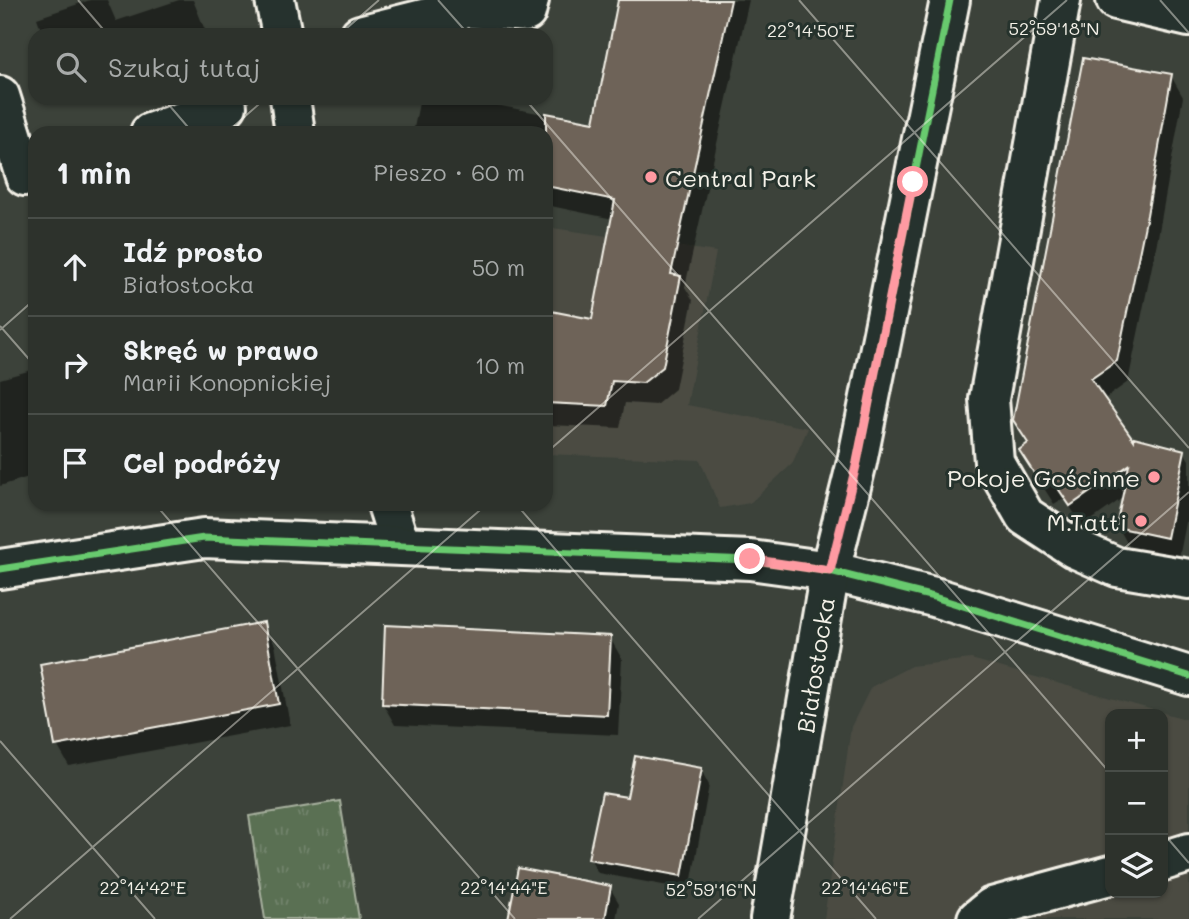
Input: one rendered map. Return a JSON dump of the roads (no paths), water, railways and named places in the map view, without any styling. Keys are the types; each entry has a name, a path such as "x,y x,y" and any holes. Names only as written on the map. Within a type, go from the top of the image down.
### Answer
{"street":[{"path":"275,0 281,28"},
{"path":"388,28 467,8 526,12 529,0"},
{"name":"Białostocka","path":"770,919 830,571 859,449 950,0"},
{"path":"1061,0 989,399 994,462 1025,516 1074,548 1117,566 1189,579"},
{"path":"1116,0 1165,9"},
{"path":"0,96 25,177 28,176"},
{"path":"291,105 294,126"},
{"path":"170,126 227,106"},
{"path":"389,511 400,545"},
{"path":"0,569 204,538 750,559 830,571 934,597 1189,676"},
{"path":"1168,859 1189,853"},
{"path":"977,919 992,907 1105,876"}],"place":[{"name":"Central Park","path":"651,177"},
{"name":"Pokoje Gościnne","path":"1154,477"},
{"name":"M.Tatti","path":"1141,521"}]}
